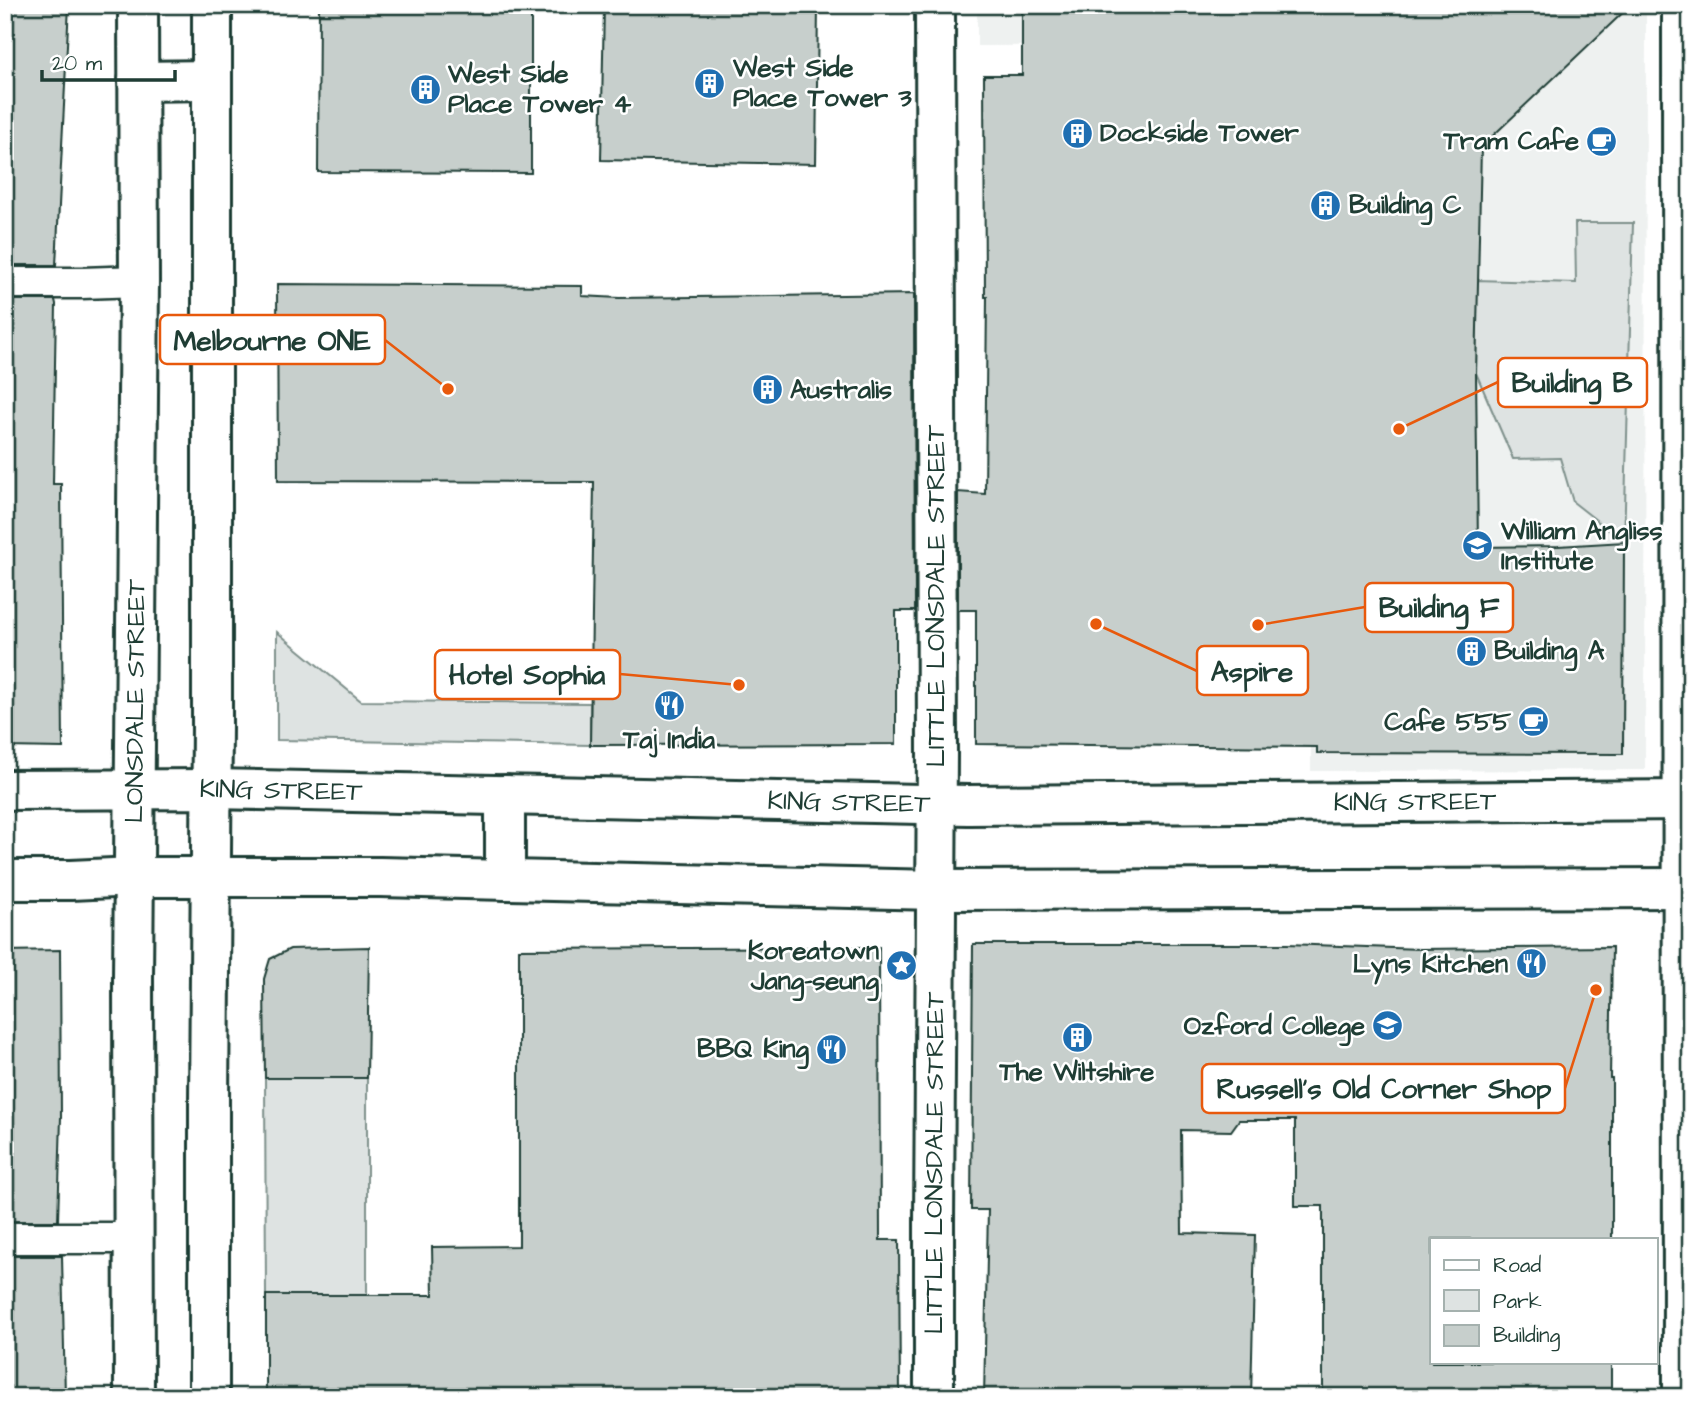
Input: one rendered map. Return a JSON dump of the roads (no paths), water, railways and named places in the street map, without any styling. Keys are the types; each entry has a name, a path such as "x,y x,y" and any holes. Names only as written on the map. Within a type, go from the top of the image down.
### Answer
{"main road":[{"name":"LONSDALE STREET","path":"134,1397 132,978 139,281 138,5"},
{"path":"209,1397 212,5"},
{"name":"LITTLE LONSDALE STREET","path":"934,1397 937,890 935,5"},
{"path":"1682,5 1687,800 1683,1397"},
{"path":"138,81 212,80"},
{"name":"KING STREET","path":"5,790 211,789 937,804 1687,800"},
{"path":"505,795 505,880"},
{"path":"5,880 210,877 505,880 937,890 1686,888"}],"street":[{"path":"5,283 139,281"},
{"path":"5,1238 135,1238"}],"place":[{"name":"West Side Place Tower 3","path":"710,83"},
{"name":"West Side Place Tower 4","path":"425,89"},
{"name":"Dockside Tower","path":"1077,133"},
{"name":"Tram Cafe","path":"1602,141"},
{"name":"Building C","path":"1326,205"},
{"name":"Melbourne ONE","path":"448,389"},
{"name":"Australis","path":"767,390"},
{"name":"Building B","path":"1399,429"},
{"name":"William Angliss Institute","path":"1478,546"},
{"name":"Aspire","path":"1096,624"},
{"name":"Building F","path":"1258,625"},
{"name":"Building A","path":"1471,651"},
{"name":"Hotel Sophia","path":"739,685"},
{"name":"Taj India","path":"669,705"},
{"name":"Cafe 555","path":"1534,722"},
{"name":"Lyns Kitchen","path":"1531,964"},
{"name":"Koreatown Jang-seung","path":"902,966"},
{"name":"Russell's Old Corner Shop","path":"1596,990"},
{"name":"Ozford College","path":"1388,1026"},
{"name":"The Wiltshire","path":"1077,1037"},
{"name":"BBQ King","path":"832,1049"}]}
